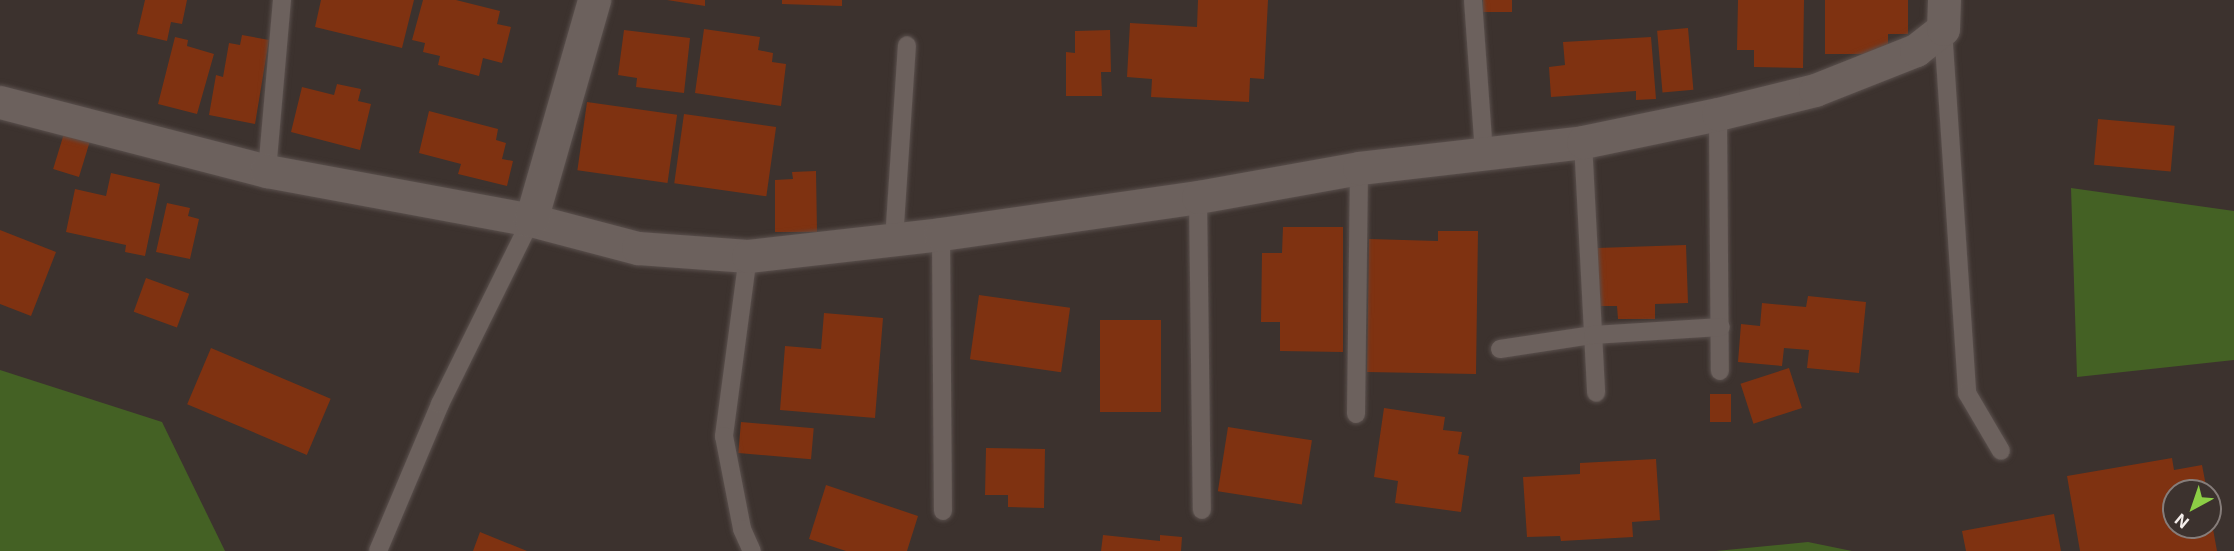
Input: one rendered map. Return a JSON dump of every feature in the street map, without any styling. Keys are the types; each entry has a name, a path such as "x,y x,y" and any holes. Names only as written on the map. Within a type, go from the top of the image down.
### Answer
{"street":[{"path":"531,220 594,0"},
{"path":"0,102 267,171 531,220 638,248 748,255 941,234 1198,197 1359,168 1583,142 1718,114 1815,90 1916,50 1944,15"}],"lane":[{"path":"267,171 282,0"},
{"path":"1473,0 1484,154"},
{"path":"1944,15 1967,393 2001,451"},
{"path":"894,240 907,45"},
{"path":"1718,114 1720,371"},
{"path":"1583,142 1596,393"},
{"path":"1356,414 1359,168"},
{"path":"1198,197 1202,510"},
{"path":"378,551 440,404 531,220"},
{"path":"941,234 943,511"},
{"path":"748,255 724,436 742,529 752,551"},
{"path":"1500,349 1593,335 1721,327"}],"green space":[{"path":"2071,188 2234,211 2234,360 2077,377"},
{"path":"0,370 162,422 225,551 0,551"},
{"path":"1808,542 1852,551 1716,551"}],"building":[{"path":"145,0 187,0 182,24 171,22 167,41 137,34"},
{"path":"321,0 414,0 402,48 315,27"},
{"path":"423,0 456,0 500,11 497,24 511,27 502,63 483,58 479,76 438,65 440,56 423,52 425,43 412,40"},
{"path":"667,0 705,0 705,6"},
{"path":"782,0 842,0 842,6 782,4"},
{"path":"1198,0 1268,0 1264,79 1250,78 1249,102 1151,97 1152,79 1127,77 1130,23 1197,27"},
{"path":"1483,0 1512,0 1512,12 1483,12"},
{"path":"1738,0 1804,0 1803,68 1754,67 1754,50 1737,50"},
{"path":"1825,0 1908,0 1908,34 1888,34 1888,54 1825,54"},
{"path":"1688,28 1693,90 1663,92 1657,31"},
{"path":"704,29 760,37 758,50 773,53 772,62 786,64 781,106 695,93"},
{"path":"624,30 690,38 684,93 636,87 637,78 618,75"},
{"path":"1110,30 1111,72 1101,72 1102,96 1066,96 1066,52 1075,53 1075,31"},
{"path":"242,35 269,40 255,124 209,115 216,75 223,77 229,43 240,45"},
{"path":"175,37 188,40 187,46 214,54 197,114 158,104"},
{"path":"1651,37 1656,99 1636,100 1636,91 1551,97 1549,67 1565,65 1563,42"},
{"path":"337,84 361,89 358,101 371,104 360,150 291,132 302,87 334,95"},
{"path":"587,102 677,115 668,183 577,170"},
{"path":"429,111 498,129 496,140 506,143 502,159 513,161 507,186 458,174 461,164 419,153"},
{"path":"684,114 776,127 766,196 674,183"},
{"path":"2098,119 2175,126 2171,172 2094,165"},
{"path":"66,127 92,135 79,177 53,169"},
{"path":"816,171 817,232 775,232 775,180 793,179 792,172"},
{"path":"111,173 160,184 145,256 125,252 126,245 66,232 75,189 106,196"},
{"path":"167,203 190,208 188,216 199,219 190,259 156,252"},
{"path":"1283,227 1343,227 1343,352 1280,351 1280,322 1261,322 1262,253 1282,253"},
{"path":"0,230 56,252 31,316 0,304"},
{"path":"1438,231 1478,231 1476,374 1367,372 1369,239 1438,241"},
{"path":"1686,245 1688,303 1655,304 1655,319 1618,319 1617,306 1599,306 1597,248"},
{"path":"146,278 189,294 177,328 134,312"},
{"path":"979,295 1070,308 1061,372 970,359"},
{"path":"1808,296 1866,302 1859,373 1807,368 1809,350 1784,348 1782,366 1738,362 1741,324 1760,326 1762,303 1806,307"},
{"path":"824,313 883,318 875,418 780,410 785,346 821,349"},
{"path":"1100,320 1161,320 1161,412 1100,412"},
{"path":"211,348 331,399 307,455 187,404"},
{"path":"1789,368 1802,408 1753,424 1740,384"},
{"path":"1710,394 1731,394 1731,422 1710,422"},
{"path":"1384,408 1445,417 1443,430 1462,432 1458,454 1469,456 1461,512 1395,503 1398,481 1374,477"},
{"path":"741,422 814,428 811,459 738,453"},
{"path":"1228,427 1312,440 1302,504 1218,491"},
{"path":"986,448 1045,449 1044,508 1008,507 1008,495 985,495"},
{"path":"2172,458 2174,470 2202,465 2205,479 2162,479 2162,539 2215,539 2217,551 2080,551 2067,476"},
{"path":"1656,459 1660,520 1632,522 1633,537 1561,541 1560,536 1527,537 1523,477 1580,474 1580,463"},
{"path":"826,485 918,516 907,551 846,551 809,539"},
{"path":"2054,514 2061,551 1966,551 1962,531"},
{"path":"480,532 527,551 473,551"},
{"path":"1103,535 1160,541 1160,535 1182,537 1181,551 1101,551"}]}
